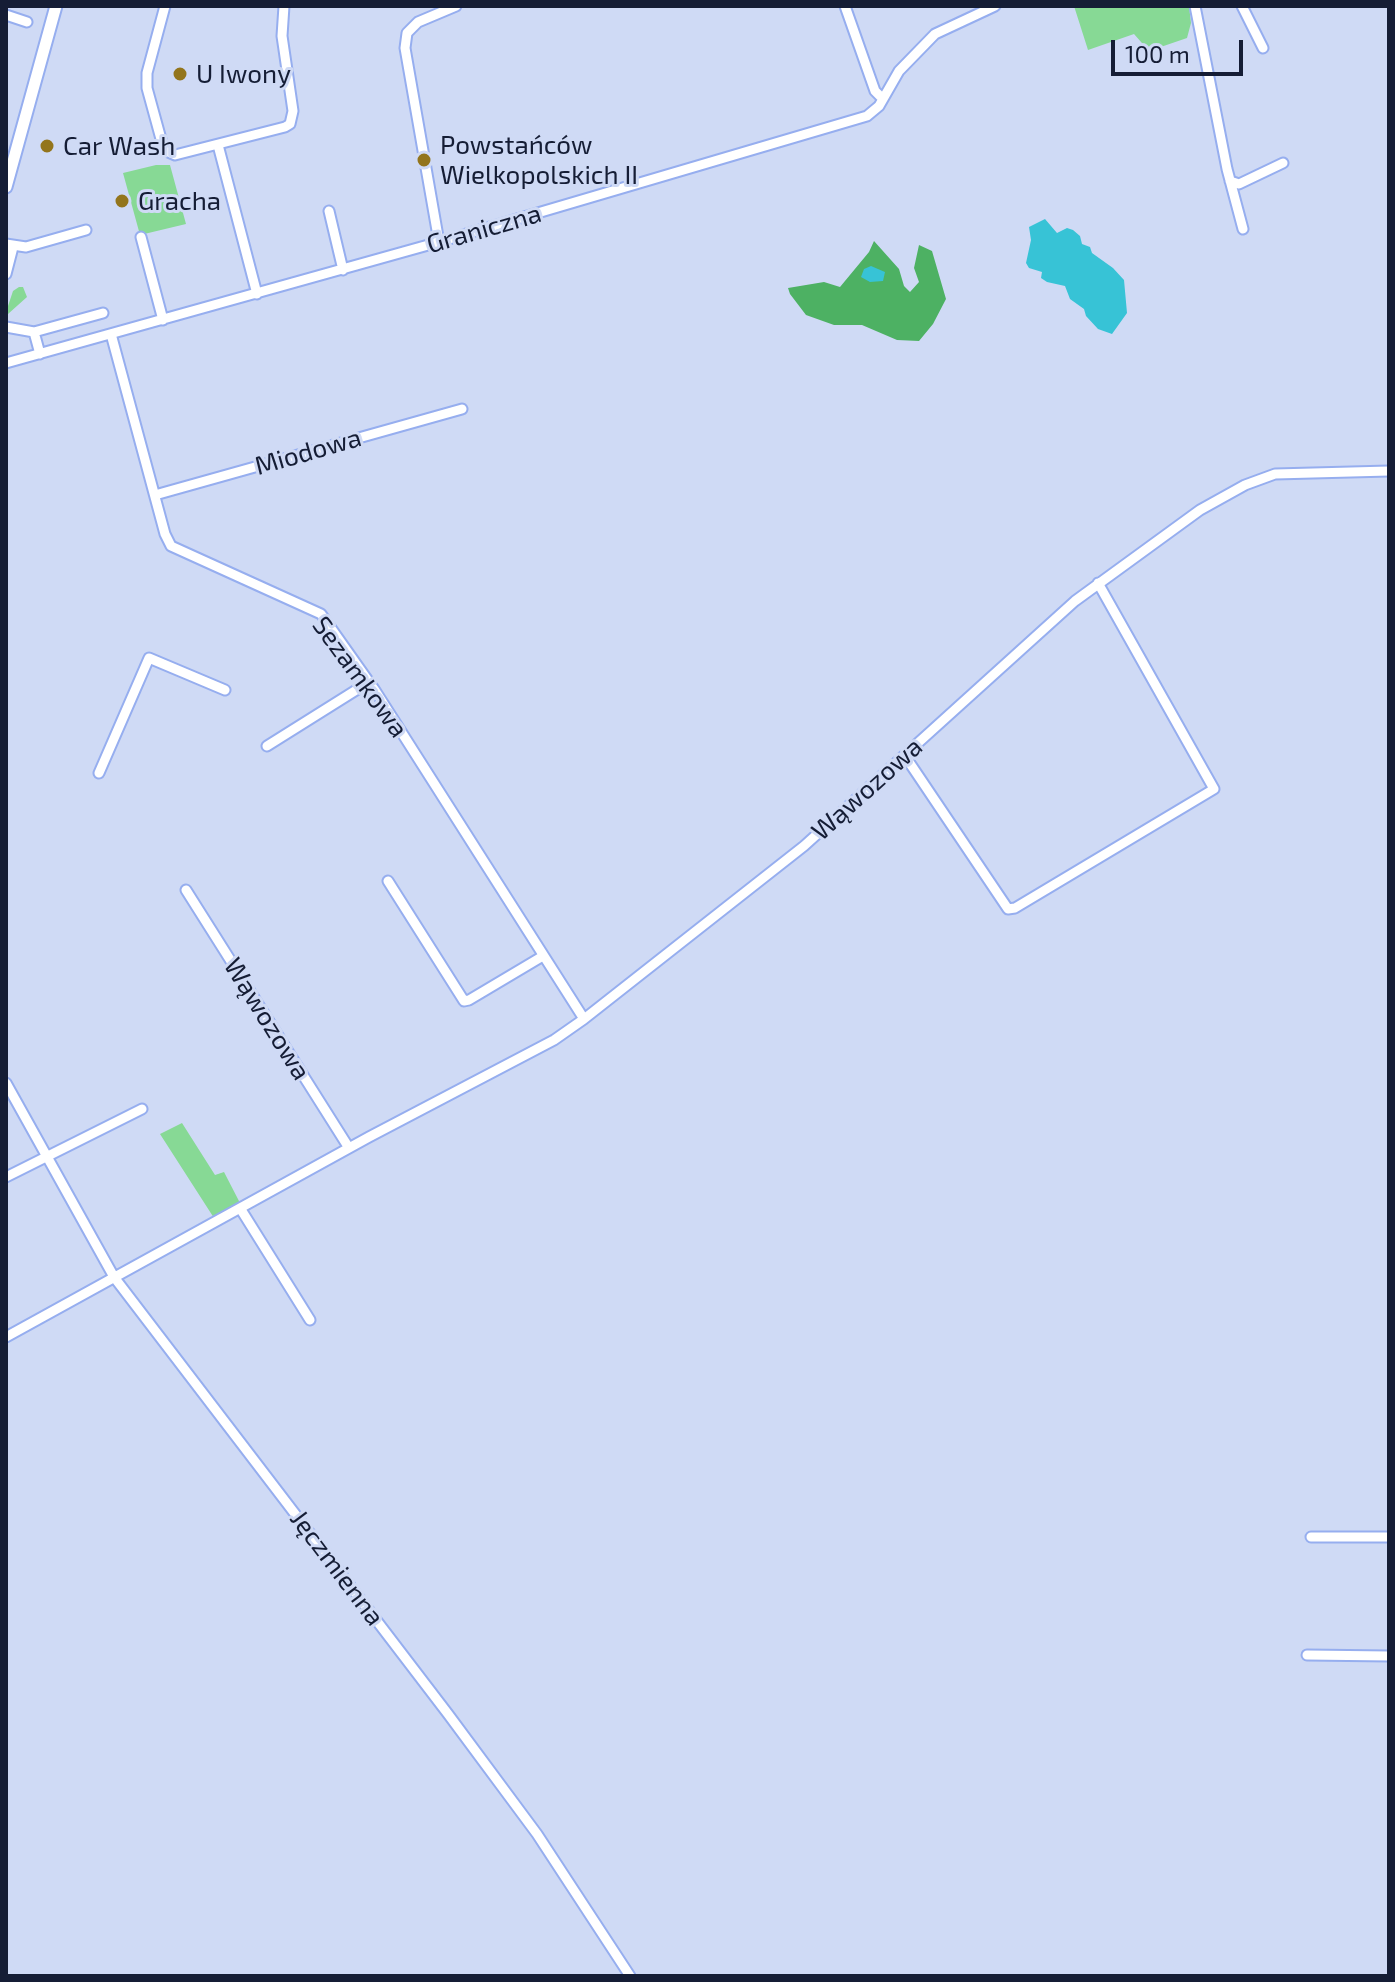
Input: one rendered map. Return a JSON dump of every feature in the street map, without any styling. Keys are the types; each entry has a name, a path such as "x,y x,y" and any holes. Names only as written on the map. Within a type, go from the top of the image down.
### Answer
{"street":[{"path":"6,187 56,6"},
{"path":"165,6 147,73 147,88 164,150 175,155 290,124 293,111 282,36 284,6"},
{"path":"439,242 405,48 407,33 418,22 457,6"},
{"path":"845,6 875,91 882,98"},
{"name":"Graniczna","path":"6,363 343,270 867,116 879,106 890,83 913,54 935,34 973,11 995,6"},
{"path":"1195,6 1230,181 1243,229"},
{"path":"1242,6 1263,48"},
{"path":"6,15 27,22"},
{"path":"218,145 257,294"},
{"path":"1230,181 1239,184 1283,163"},
{"path":"329,211 343,270"},
{"path":"6,274 10,245 26,247 86,230"},
{"path":"141,237 163,320"},
{"path":"6,327 34,332 103,313"},
{"path":"34,332 37,355"},
{"name":"Sezamkowa","path":"111,334 165,534 171,546 321,614 369,682 584,1019"},
{"name":"Graniczna","path":"6,356 37,355"},
{"name":"Miodowa","path":"155,495 462,409"},
{"name":"Wąwozowa","path":"6,1337 349,1148 554,1040 804,846 1075,601 1200,510 1275,474 1389,471"},
{"path":"905,756 1008,909 1015,908 1214,789 1098,583"},
{"path":"99,773 149,658 225,690"},
{"path":"267,746 369,682"},
{"path":"388,881 464,1001 543,956"},
{"name":"Wąwozowa","path":"186,890 349,1148"},
{"name":"Jęczmienna","path":"6,1083 114,1277 537,1834 630,1976"},
{"path":"6,1177 142,1109"},
{"path":"240,1208 310,1320"},
{"path":"1311,1537 1389,1537"},
{"path":"1307,1655 1389,1656"}],"green space":[{"path":"1074,6 1189,6 1191,23 1187,38 1149,51 1134,34 1088,50"},
{"path":"170,165 186,224 140,235 123,173"},
{"path":"874,241 899,269 904,286 910,292 919,282 914,268 919,245 932,251 946,299 933,324 919,341 897,340 862,325 834,325 806,315 790,294 788,288 824,282 840,287 869,252"},
{"path":"23,287 27,297 8,314 13,291"},
{"path":"182,1123 215,1175 224,1172 240,1203 214,1218 160,1134"}],"water":[{"path":"1045,219 1057,233 1067,228 1073,230 1080,236 1082,244 1090,247 1092,253 1124,280 1127,313 1112,334 1098,329 1084,309 1070,299 1065,286 1047,282 1041,278 1042,272 1029,268 1026,263 1031,240 1029,227"},
{"path":"871,266 885,272 883,281 870,282 861,277 864,269"}],"place":[{"name":"U Iwony","path":"180,74"},
{"name":"Car Wash","path":"47,146"},
{"name":"Powstańców Wielkopolskich II","path":"424,160"},
{"name":"Gracha","path":"122,201"}]}
